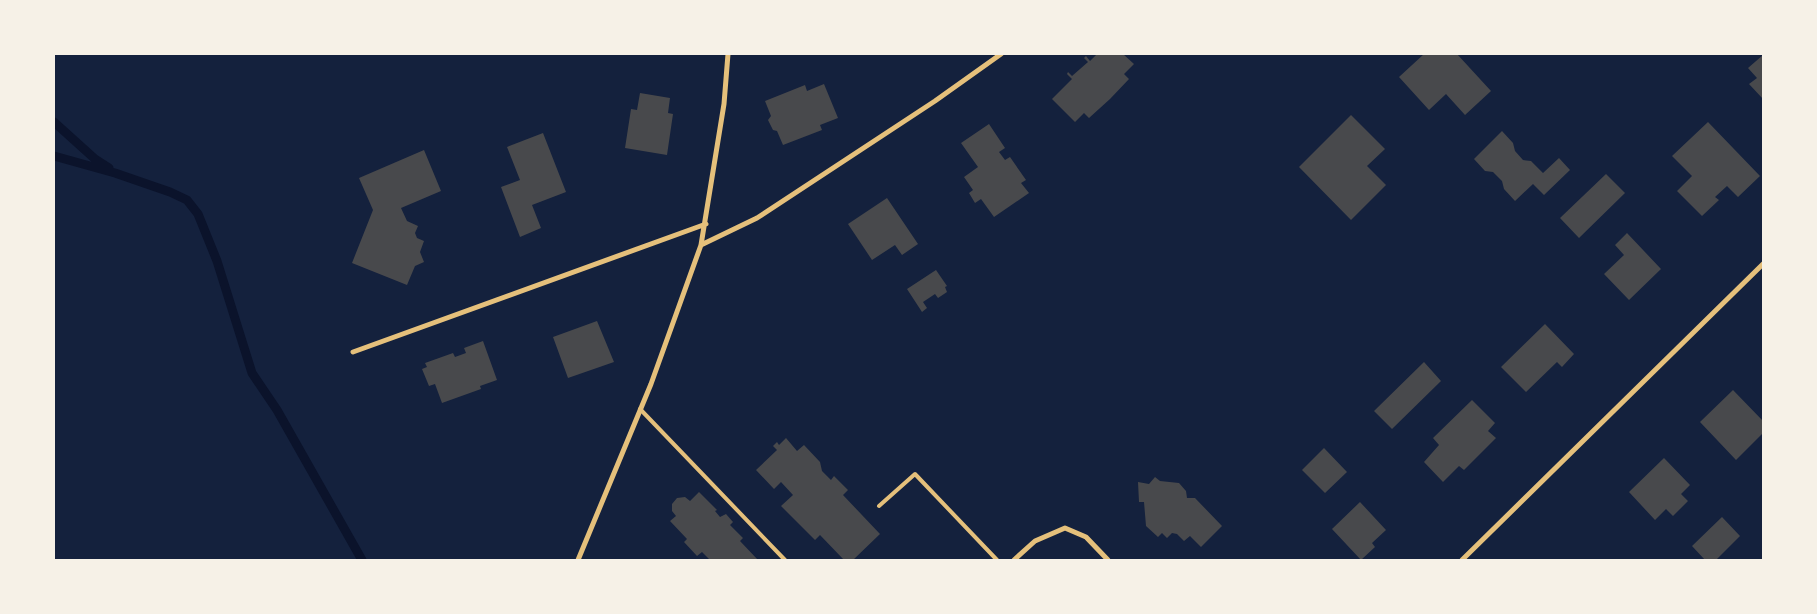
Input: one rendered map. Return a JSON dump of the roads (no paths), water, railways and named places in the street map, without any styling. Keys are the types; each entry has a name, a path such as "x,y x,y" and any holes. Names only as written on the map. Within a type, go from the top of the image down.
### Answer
{"street":[{"path":"578,560 640,409 701,245 706,224 724,104 728,54"},
{"path":"701,245 757,218 935,102 1001,54"},
{"path":"353,352 706,224"},
{"path":"1462,560 1763,264"},
{"path":"1014,560 1035,541 1066,528 1086,537 1108,560"}],"lane":[{"path":"640,409 785,560"},
{"path":"879,506 915,474 997,560"}],"waterway":[{"path":"54,122 95,159 109,168"},
{"path":"54,156 115,173 170,192 187,200 198,214 217,261 252,373 277,410 362,560"}]}
